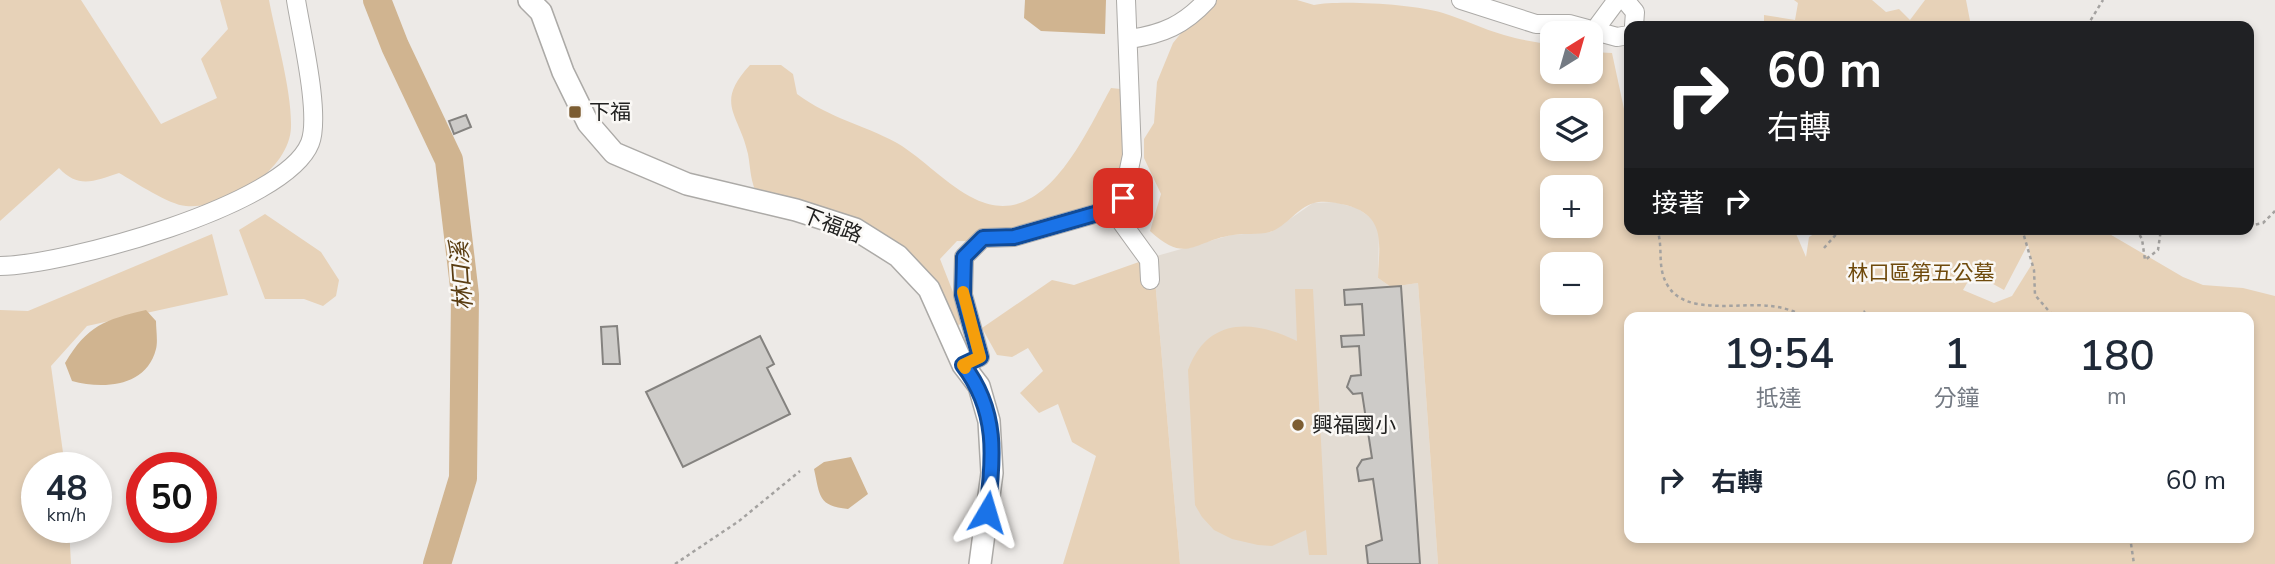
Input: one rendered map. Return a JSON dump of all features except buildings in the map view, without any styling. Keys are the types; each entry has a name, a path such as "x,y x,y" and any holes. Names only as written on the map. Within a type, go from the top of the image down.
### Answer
{"main road":[{"name":"下福路","path":"529,0 541,12 563,72 588,123 614,153 687,184 796,210 866,236 898,256 929,289 963,365 979,386 992,446 980,564"}],"street":[{"path":"0,266 123,242 184,225 272,182 310,144 314,120 296,0"},
{"path":"963,365 980,357 963,295 964,257 983,238 1014,237 1112,209 1123,198 1132,155 1130,39 1126,0"},
{"path":"1130,39 1160,34 1189,19 1207,0"},
{"path":"1461,0 1540,24"},
{"path":"1601,21 1617,0"},
{"path":"1625,0 1635,12 1634,21"},
{"path":"1603,33 1624,36"},
{"path":"1112,209 1149,260 1150,281"}],"path":[{"path":"2090,21 2103,0"},
{"path":"2254,225 2263,223 2275,211"},
{"path":"1659,235 1658,262 1668,287 1682,300 1707,304 1768,306 1788,312"},
{"path":"1824,248 1836,235"},
{"path":"2024,235 2034,270 2035,295 2050,312"},
{"path":"2140,235 2145,260 2158,250 2160,235"},
{"path":"675,564 739,520 800,471"},
{"path":"2131,543 2134,564"}],"shaded area":[{"path":"1025,0 1106,0 1105,34 1041,31 1024,18"},
{"name":"興福國小","path":"1334,202 1357,208 1374,220 1379,233 1378,278 1391,287 1418,283 1438,564 1180,564 1153,257 1231,235 1271,232 1313,203"},
{"path":"146,310 156,321 157,342 151,362 143,372 122,383 109,385 72,381 65,363 81,340 108,321"},
{"path":"851,457 868,494 848,509 838,508 822,498 814,469 824,462"}],"green space":[{"path":"0,0 81,0 161,124 217,98 201,59 228,29 220,0 269,0 289,97 291,127 288,143 280,158 253,184 237,194 202,206 179,205 119,173 80,181 66,175 59,168 0,221"},
{"name":"林口區第五公墓","path":"1208,0 1297,0 1314,5 1341,3 1414,7 1451,15 1510,37 1540,43 1540,84 1603,84 1603,53 1612,53 1624,109 1624,235 1797,235 1806,257 1809,237 1812,235 2111,235 2183,277 2203,285 2243,288 2275,296 2275,564 1438,564 1418,283 1391,287 1378,278 1379,243 1374,224 1359,210 1338,203 1308,205 1270,232 1233,235 1182,249 1163,241 1150,231 1161,194 1144,158 1144,139 1154,123 1157,82 1173,43","holes":["2028,244 2032,264 2012,296 1994,303 1963,290 1973,273 2004,290"]},
{"path":"1794,0 1872,0 1886,12 1899,9 1910,20 1925,0 1966,0 1970,21 1764,21 1764,15 1795,20 1798,3"},
{"path":"750,65 781,65 793,74 797,94 810,103 897,143 964,193 1000,206 1022,202 1041,191 1059,174 1075,152 1111,88 1130,90 1128,194 1012,242 957,241 940,259 964,320 956,328 913,263 758,196 731,99 739,78"},
{"path":"265,214 321,252 339,280 336,296 323,306 304,299 265,299 239,230"},
{"path":"212,234 228,295 87,326 51,366 63,452 21,452 21,543 70,543 71,564 0,564 0,310 28,311"},
{"path":"1153,257 1180,564 1063,564 1096,456 1072,442 1058,404 1039,413 1020,393 1043,371 1028,348 1012,357 997,355 982,328 1052,280 1074,285"},
{"path":"1295,289 1313,289 1327,555 1309,555 1306,530 1272,546 1232,539 1214,530 1195,505 1188,370 1207,340 1234,327 1265,329 1297,341"}],"waterway":[{"name":"林口溪","path":"377,0 395,46 449,160 465,295 463,478 437,564"}],"slow traffic":[{"path":"963,292 980,357 963,365 965,368"}],"place":[{"name":"下福","path":"575,112"},
{"name":"興福國小","path":"1298,425"}],"route":[{"path":"987,512 992,446 986,407 979,386 963,365 980,357 963,295 964,257 983,238 1014,237 1112,209 1123,198"}]}
